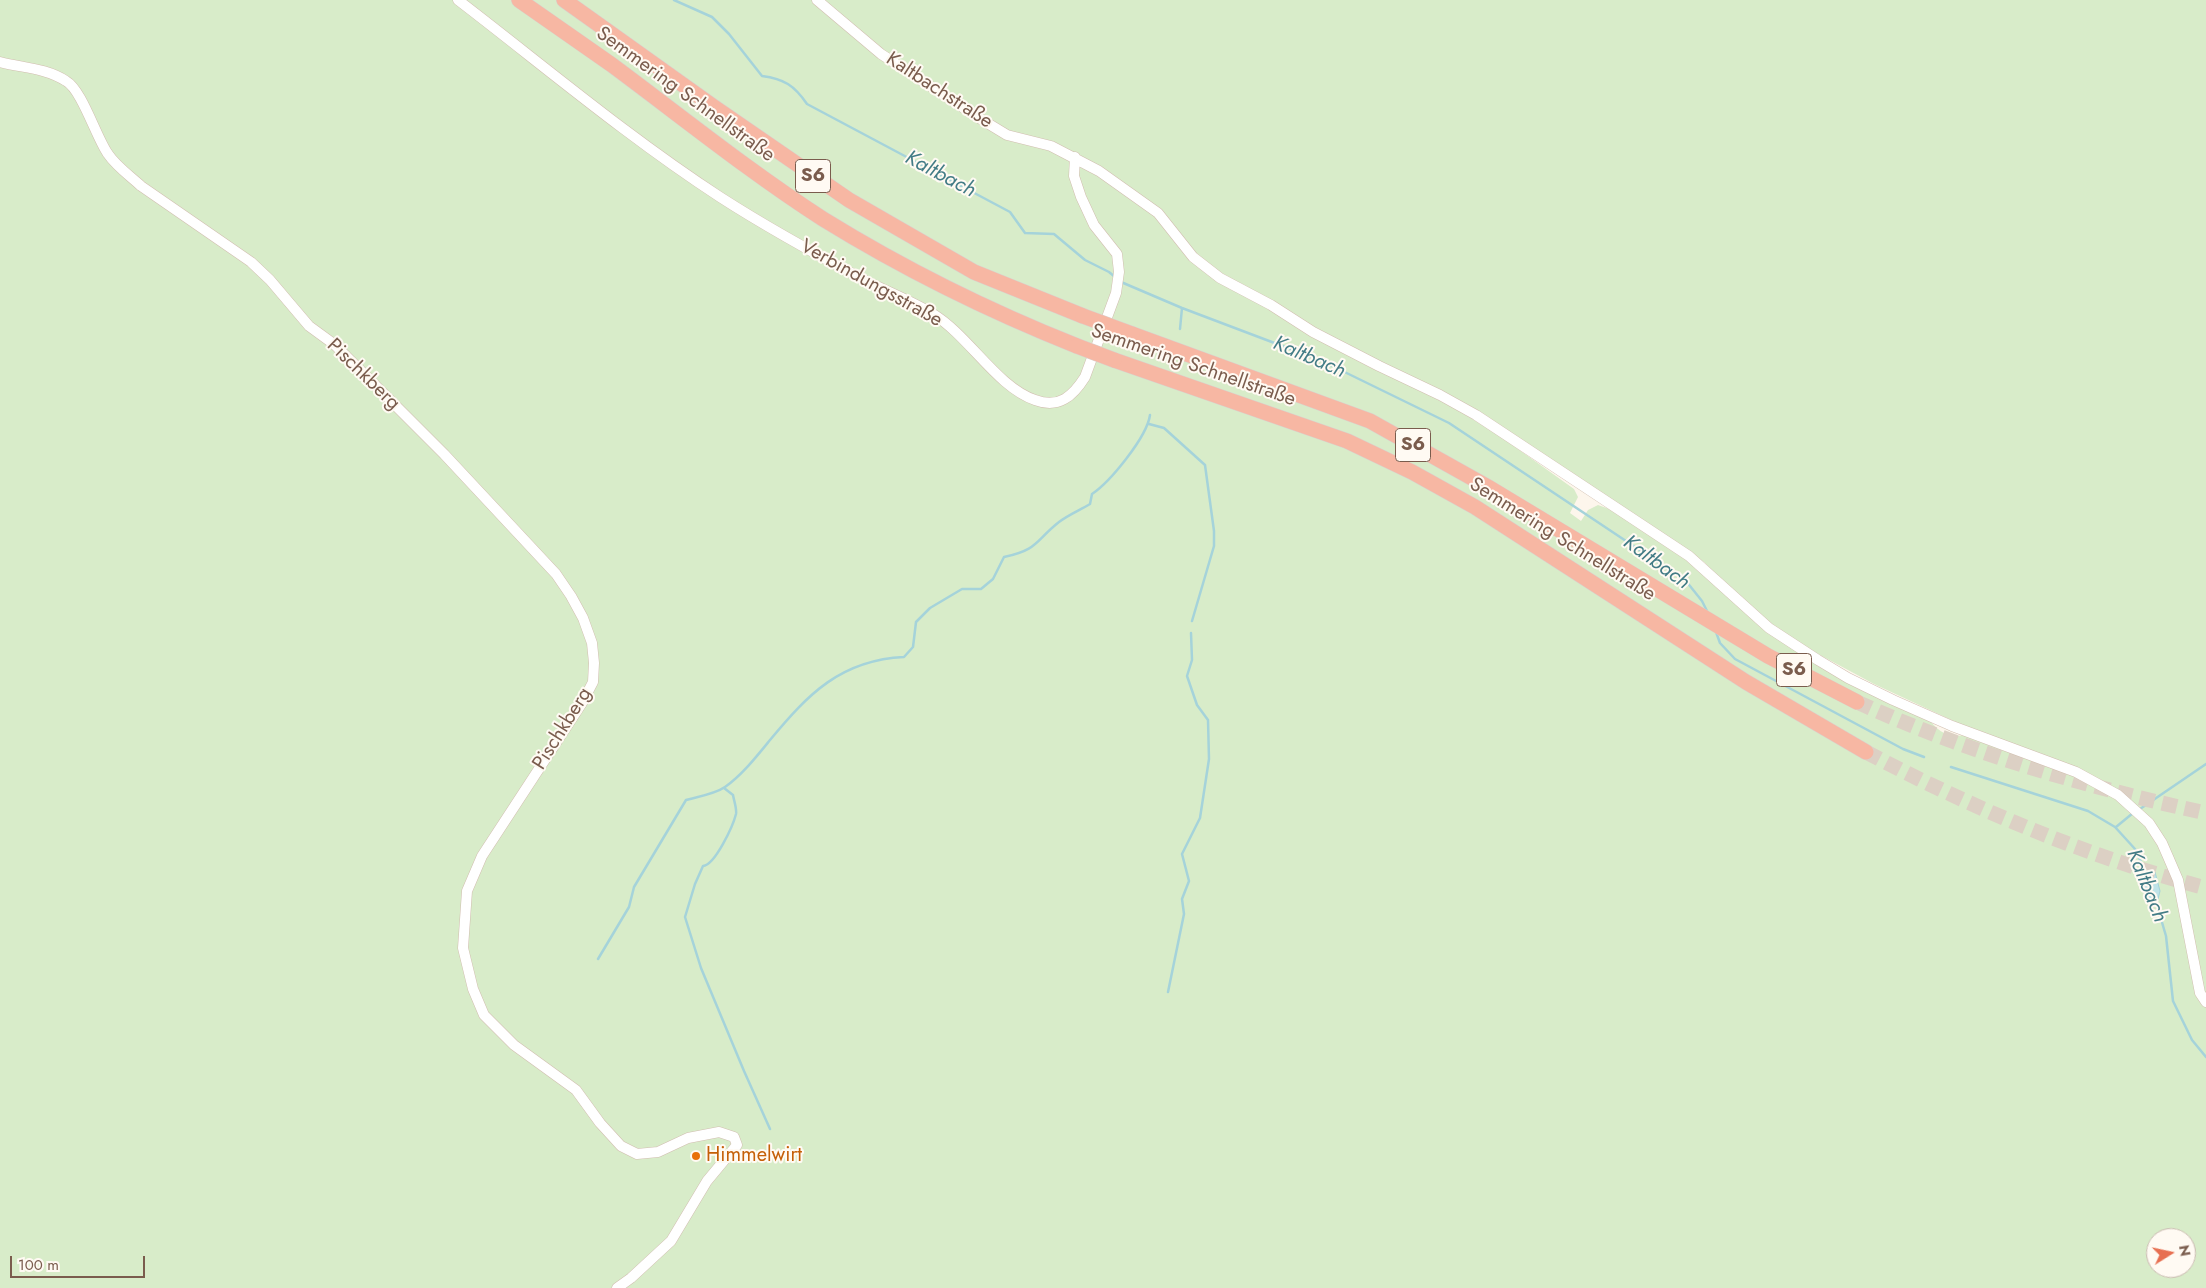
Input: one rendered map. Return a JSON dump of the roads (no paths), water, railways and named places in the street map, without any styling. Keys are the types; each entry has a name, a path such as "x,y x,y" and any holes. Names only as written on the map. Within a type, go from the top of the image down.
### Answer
{"highway":[{"name":"Semmering Schnellstraße","path":"518,0 822,218 912,272 1029,327 1114,360 1347,441 1412,472 1475,507 1746,682 1866,752"},
{"name":"Semmering Schnellstraße","path":"564,0 849,200 974,272 1083,316 1370,421 1488,487 1732,635 1857,702"}],"street":[{"name":"Verbindungsstraße","path":"458,0 649,148 721,198 811,252 932,314 960,334 1013,387 1034,400 1045,403 1064,400 1077,389 1085,377 1116,293 1119,272 1117,254 1094,225 1081,196 1074,176 1075,157"},
{"name":"Kaltbachstraße","path":"817,0 881,54 979,118 1007,134 1051,146 1099,171 1158,213 1193,257 1220,278 1271,305 1313,332 1476,415 1689,556 1769,628 1818,660 1848,678 1893,700 1952,726 2076,772 2118,795 2149,823 2162,843 2178,880 2200,993 2206,1002"},
{"name":"Pischkberg","path":"0,62 41,69 68,81 77,93 108,154 126,174 251,262 270,280 309,326 335,345 541,558 571,596 583,618 592,643 593,682 582,704 482,856 467,891 463,948 473,989 484,1015 514,1045 576,1090 600,1124 621,1146 638,1154 658,1152 693,1137 719,1132 734,1137 737,1145 707,1181 671,1241 632,1278 618,1288"}],"water":[{"path":"2146,872 2155,872 2160,891 2157,903 2146,897 2138,879"}],"waterway":[{"name":"Kaltbach","path":"674,0 712,17 729,34 762,76 788,84 798,92 807,104 1010,212 1025,233 1054,234 1085,260 1115,277"},
{"name":"Kaltbach","path":"1121,282 1182,308 1322,361 1449,423 1686,581 1702,601 1707,611"},
{"path":"1180,329 1182,308"},
{"path":"598,959 629,907 634,887 686,800 716,792 725,787 749,765 798,708 828,682 844,672 862,665 904,657 913,647 916,622 930,608 962,589 981,589 993,579 1004,557 1030,548 1059,522 1090,504 1092,494 1108,480 1127,458 1142,435 1150,415"},
{"path":"1149,424 1164,428 1205,465 1214,531 1214,546 1192,621"},
{"name":"Kaltbach","path":"1716,632 1720,643 1735,659 1903,749 1924,757"},
{"path":"1168,992 1184,914 1182,899 1189,881 1182,854 1200,818 1209,759 1208,720 1197,705 1187,676 1192,660 1191,633"},
{"path":"2140,809 2206,764"},
{"name":"Kaltbach","path":"1951,767 2088,811 2115,827 2135,849 2147,875"},
{"path":"724,788 733,795 736,814 718,852 708,864 703,866 695,884 685,917 701,968 770,1129"},
{"path":"2116,827 2133,813"},
{"name":"Kaltbach","path":"2156,902 2166,936 2173,1001 2192,1040 2206,1057"}],"tunnel":[{"path":"1857,702 1942,737 2028,767 2117,792 2206,813"},
{"path":"1866,752 1948,793 2032,830 2118,862 2206,888"}],"place":[{"name":"Himmelwirt","path":"696,1156"}]}
